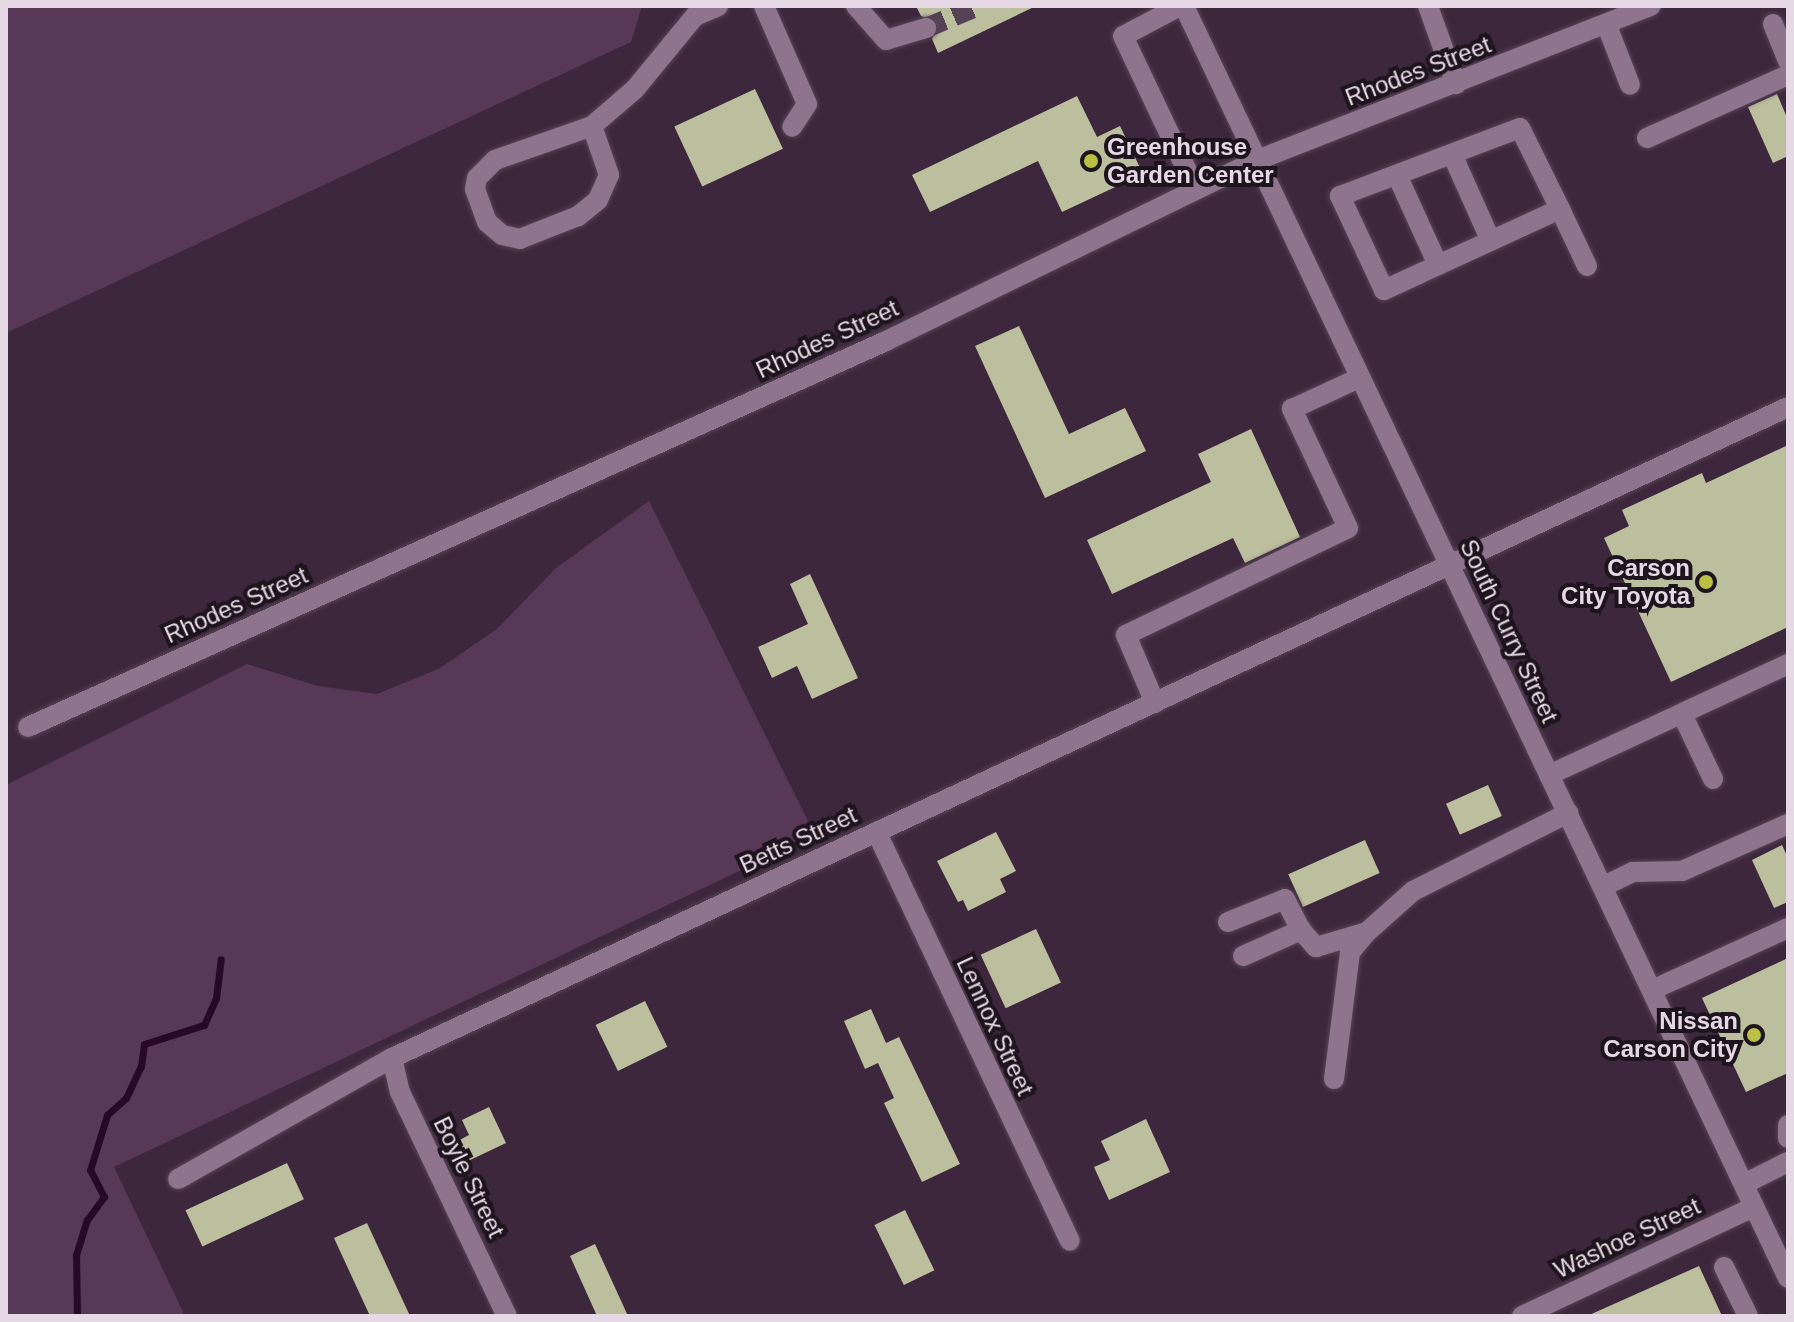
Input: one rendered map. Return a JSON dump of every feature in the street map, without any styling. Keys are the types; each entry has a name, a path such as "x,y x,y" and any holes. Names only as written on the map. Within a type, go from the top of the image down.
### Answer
{"street":[{"path":"592,126 609,175 598,200 578,216 520,239 502,235 487,222 475,189 477,178 495,160 592,126 635,89 695,16 718,6"},
{"path":"764,6 807,104 792,127"},
{"path":"856,6 886,40 926,28"},
{"path":"1182,6 1123,36 1196,190"},
{"name":"South Curry Street","path":"1182,6 1604,886 1788,1278"},
{"path":"1428,6 1456,84"},
{"name":"Rhodes Street","path":"28,727 886,341 1255,161 1607,26 1651,6"},
{"path":"1773,24 1788,61"},
{"path":"1607,26 1630,85"},
{"path":"1647,138 1788,75"},
{"path":"1560,209 1384,290 1340,196 1520,128 1560,209 1587,266"},
{"path":"1452,154 1491,241"},
{"path":"1397,175 1438,265"},
{"path":"1155,703 1126,635 1348,528 1292,409 1359,378"},
{"name":"Betts Street","path":"178,1179 392,1058 1788,407"},
{"path":"1549,775 1788,664"},
{"path":"1682,714 1713,779"},
{"path":"1334,1079 1350,952 1367,932 1413,891 1568,813"},
{"path":"1604,886 1633,872 1666,875 1682,871 1788,824"},
{"name":"Lennox Street","path":"877,833 1070,1241"},
{"path":"1228,922 1285,899 1301,930 1316,947 1367,932"},
{"path":"1652,990 1788,928"},
{"path":"1243,956 1301,930"},
{"name":"Boyle Street","path":"392,1058 400,1092 507,1316"},
{"path":"1788,1125 1788,1138"},
{"path":"1744,1184 1788,1162"},
{"name":"Washoe Street","path":"1522,1316 1754,1207"},
{"path":"1724,1267 1748,1316"}],"shaded area":[{"path":"6,6 642,6 631,42 6,333"},
{"path":"649,501 815,835 114,1167 185,1316 6,1316 6,785 247,664 318,686 377,694 440,668 497,629 556,568"}],"building":[{"path":"916,6 1036,6 938,53 932,39 938,24 921,16"},
{"path":"755,89 783,149 702,186 674,127"},
{"path":"1777,94 1788,120 1788,156 1773,163 1748,107"},
{"path":"1077,96 1097,137 1120,126 1143,174 1062,212 1038,161 930,212 912,175"},
{"path":"1019,326 1069,434 1125,408 1146,451 1045,498 975,346"},
{"path":"1251,429 1300,537 1245,563 1233,538 1112,594 1087,540 1211,482 1198,454"},
{"name":"Carson City Toyota","path":"1788,445 1788,627 1671,682 1604,538 1629,526 1622,510 1702,473 1706,483"},
{"path":"810,574 858,678 812,699 797,666 772,678 758,647 808,624 790,584"},
{"path":"1488,785 1502,816 1460,835 1446,804"},
{"path":"996,832 1016,871 1000,879 1006,892 968,911 963,900 958,902 937,861"},
{"path":"1365,840 1380,873 1303,907 1288,874"},
{"path":"1782,845 1788,858 1788,902 1774,908 1752,860"},
{"path":"1036,929 1061,982 1006,1008 981,955"},
{"name":"Nissan Carson City","path":"1788,958 1788,1073 1746,1092 1702,998"},
{"path":"645,1001 667,1047 618,1071 596,1025"},
{"path":"871,1009 886,1043 899,1037 960,1164 922,1182 884,1103 894,1098 878,1063 865,1069 844,1021"},
{"path":"489,1107 506,1143 466,1162 456,1142 469,1135 462,1120"},
{"path":"1146,1119 1170,1172 1109,1200 1094,1167 1110,1160 1101,1141"},
{"path":"287,1163 304,1199 202,1247 185,1210"},
{"path":"905,1210 934,1270 904,1285 874,1225"},
{"path":"367,1223 410,1316 370,1316 334,1238"},
{"path":"595,1244 628,1316 597,1316 570,1256"},
{"path":"1699,1266 1722,1316 1587,1316"}],"waterway":[{"path":"77,1316 76,1255 87,1220 104,1197 90,1170 107,1115 126,1098 141,1066 144,1044 204,1025 216,998 221,959"}],"tunnel":[{"path":"926,28 978,6"}],"place":[{"name":"Greenhouse Garden Center","path":"1091,161"},
{"name":"Carson City Toyota","path":"1706,582"},
{"name":"Nissan Carson City","path":"1754,1035"}]}
